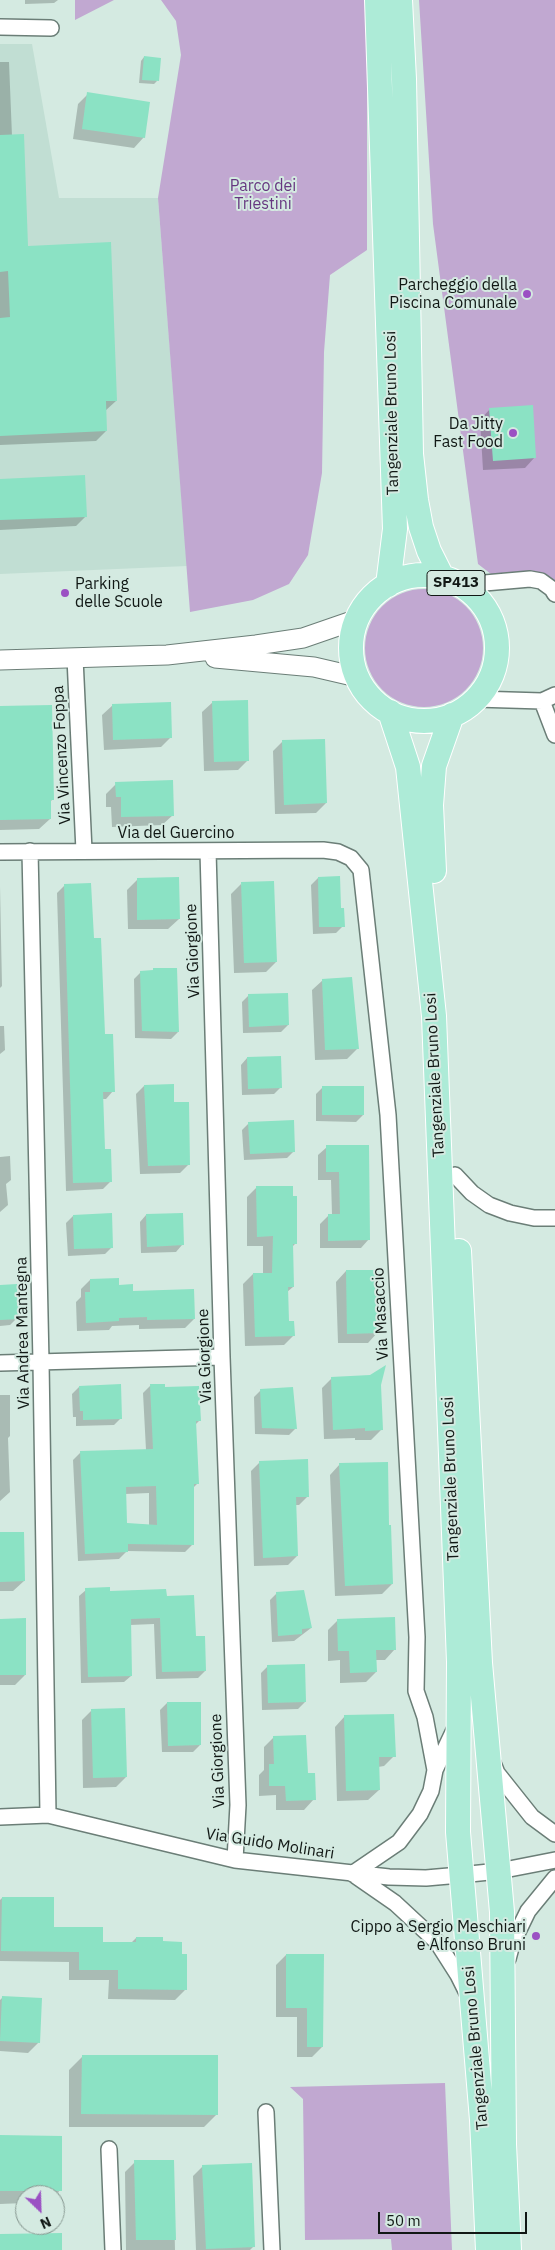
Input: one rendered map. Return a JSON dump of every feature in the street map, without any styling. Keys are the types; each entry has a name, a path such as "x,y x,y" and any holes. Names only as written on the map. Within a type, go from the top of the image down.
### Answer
{"main road":[{"name":"Tangenziale Bruno Losi","path":"378,0 396,529 388,585"},
{"name":"Tangenziale Bruno Losi","path":"400,0 404,79 411,454 421,527 429,551 452,581"},
{"name":"SP413","path":"422,575 452,581 477,597 490,616 497,637 496,660 490,681 476,699 452,715 436,720 414,720 390,712 369,696 357,677 351,655 353,632 358,619 362,611 382,588 400,579 422,575"},
{"name":"Tangenziale Bruno Losi","path":"390,712 408,767 434,1016 459,1662 458,1832 502,1912 504,2144 509,2250"},
{"name":"Tangenziale Bruno Losi","path":"452,715 434,766 431,805 434,885 448,1018 480,1663 488,1749 479,1873 473,2008 482,2120 488,2250"}],"street":[{"path":"0,27 52,28"},
{"path":"452,581 530,579 541,582 552,589 555,594"},
{"path":"0,660 167,655 303,638 358,619"},
{"path":"167,655 282,663 314,667 357,677"},
{"name":"Via Vincenzo Foppa","path":"75,658 84,851"},
{"path":"476,699 548,698 555,735"},
{"name":"Via del Guercino","path":"0,852 323,850 338,852 351,858"},
{"name":"Via Andrea Mantegna","path":"30,851 48,1815"},
{"name":"Via Giorgione","path":"208,851 222,1357 238,1806 235,1860"},
{"name":"Via Masaccio","path":"351,858 361,870 383,1057 388,1115 417,1636 416,1691 425,1717 435,1770"},
{"path":"455,1176 472,1193 488,1205 510,1214 534,1218 555,1218"},
{"path":"0,1363 222,1357"},
{"path":"458,1722 435,1770 430,1791 420,1814 399,1842 352,1874 395,1903 437,1942 458,1975 473,2008"},
{"path":"488,1749 497,1773 513,1794 532,1817 555,1834"},
{"name":"Via Guido Molinari","path":"0,1817 48,1815 235,1860 352,1874 426,1878 479,1873 555,1860"},
{"path":"502,1985 512,1944 528,1911 555,1878"},
{"path":"266,2112 272,2250"},
{"path":"109,2149 113,2250"}],"shaded area":[{"path":"0,44 32,44 59,198 158,198 187,566 0,574"}],"green space":[{"path":"75,0 114,0 75,20"},
{"name":"Parco dei Triestini","path":"161,0 365,0 367,28 367,250 330,275 324,352 322,473 308,555 289,584 253,600 190,612 158,198 181,55 176,21"},
{"path":"419,0 555,0 555,585 552,579 500,581 478,564 433,224"},
{"path":"424,589 447,593 466,606 479,625 483,648 479,671 466,690 447,703 424,707 401,703 382,690 369,671 365,648 369,625 382,606 401,593"},
{"path":"445,2083 452,2250 392,2250 391,2239 305,2240 303,2099 290,2087"}],"building":[{"path":"144,56 161,58 159,81 142,80"},
{"path":"87,92 150,102 145,138 82,129"},
{"path":"24,134 28,246 111,242 117,401 106,401 107,431 0,436 0,318 10,317 8,271 0,272 0,135"},
{"name":"Da Jitty Fast Food","path":"533,405 536,458 493,461 489,408"},
{"path":"85,475 87,517 0,520 0,479"},
{"path":"248,700 249,761 214,762 212,701"},
{"path":"171,702 172,738 113,740 112,704"},
{"path":"52,705 54,800 51,800 51,819 0,820 0,706"},
{"path":"325,739 327,803 284,805 282,740"},
{"path":"173,780 174,816 121,817 121,797 116,797 115,782"},
{"path":"340,876 341,908 344,908 345,927 319,927 318,877"},
{"path":"179,877 180,919 137,920 137,878"},
{"path":"274,881 277,962 244,963 241,882"},
{"path":"91,883 94,938 101,938 105,1034 113,1034 115,1092 103,1092 105,1149 111,1149 112,1182 73,1183 64,884"},
{"path":"153,968 177,968 179,1032 142,1031 140,971 153,970"},
{"path":"352,977 359,1049 325,1050 322,979"},
{"path":"288,993 289,1025 249,1027 248,994"},
{"path":"281,1056 282,1088 248,1089 247,1057"},
{"path":"174,1084 174,1102 189,1102 190,1165 148,1166 144,1085"},
{"path":"322,1086 364,1086 364,1115 322,1115"},
{"path":"294,1120 295,1152 250,1154 248,1122"},
{"path":"326,1145 369,1145 370,1240 328,1241 328,1214 340,1214 339,1172 326,1172"},
{"path":"256,1186 293,1186 293,1196 297,1196 297,1244 293,1244 294,1287 288,1287 289,1321 294,1321 295,1336 255,1337 253,1273 272,1273 273,1236 257,1237"},
{"path":"112,1213 113,1248 74,1249 73,1215"},
{"path":"183,1213 184,1245 147,1247 146,1214"},
{"path":"346,1270 378,1270 380,1333 347,1334"},
{"path":"119,1278 119,1285 133,1284 133,1291 194,1289 195,1319 147,1320 147,1317 119,1318 119,1321 86,1323 85,1292 90,1292 90,1279"},
{"path":"17,1284 19,1319 0,1320 0,1285"},
{"path":"386,1365 381,1385 383,1430 365,1431 365,1428 333,1430 331,1377 370,1375"},
{"path":"121,1384 122,1419 83,1420 83,1411 80,1411 79,1386"},
{"path":"150,1384 165,1384 165,1387 199,1386 201,1421 196,1421 199,1484 194,1484 194,1545 128,1544 128,1552 85,1554 80,1451 153,1449","holes":["156,1486 157,1525 127,1523 126,1487"]},
{"path":"293,1387 297,1429 262,1428 260,1389"},
{"path":"308,1459 309,1497 296,1497 298,1556 263,1558 259,1461"},
{"path":"388,1462 389,1525 391,1525 393,1584 345,1586 339,1463"},
{"path":"0,1532 24,1532 25,1581 0,1582"},
{"path":"110,1587 110,1591 166,1589 167,1596 194,1595 196,1636 205,1636 206,1671 162,1672 160,1618 131,1619 132,1676 88,1677 85,1588"},
{"path":"304,1590 312,1628 302,1629 302,1634 278,1636 276,1592"},
{"path":"395,1617 396,1650 376,1650 377,1672 350,1673 349,1651 338,1651 337,1619"},
{"path":"26,1618 26,1675 0,1675 0,1619"},
{"path":"305,1664 306,1702 268,1703 267,1665"},
{"path":"167,1702 201,1702 201,1745 168,1746"},
{"path":"125,1708 127,1777 93,1778 91,1709"},
{"path":"394,1714 396,1757 379,1757 380,1790 346,1791 344,1715"},
{"path":"306,1735 308,1773 315,1773 316,1800 286,1801 285,1786 269,1786 269,1764 274,1764 273,1736"},
{"path":"2,1897 54,1897 54,1927 103,1927 103,1942 136,1942 136,1937 163,1937 163,1941 182,1942 182,1954 187,1954 187,1990 118,1989 118,1970 79,1970 79,1952 1,1951"},
{"path":"286,1954 324,1954 323,2047 307,2047 307,2008 286,2008"},
{"path":"2,1996 42,1998 40,2043 0,2041"},
{"path":"82,2055 218,2055 218,2115 81,2114"},
{"path":"0,2135 62,2136 62,2185 15,2185 15,2191 0,2191"},
{"path":"134,2160 174,2160 176,2240 136,2240"},
{"path":"252,2163 255,2247 206,2249 202,2165"},
{"path":"0,2234 62,2235 62,2250 0,2250"}],"place":[{"name":"Parcheggio della Piscina Comunale","path":"527,294"},
{"name":"Da Jitty Fast Food","path":"513,433"},
{"name":"Parking delle Scuole","path":"65,593"},
{"name":"Cippo a Sergio Meschiari e Alfonso Bruni","path":"536,1936"}]}
